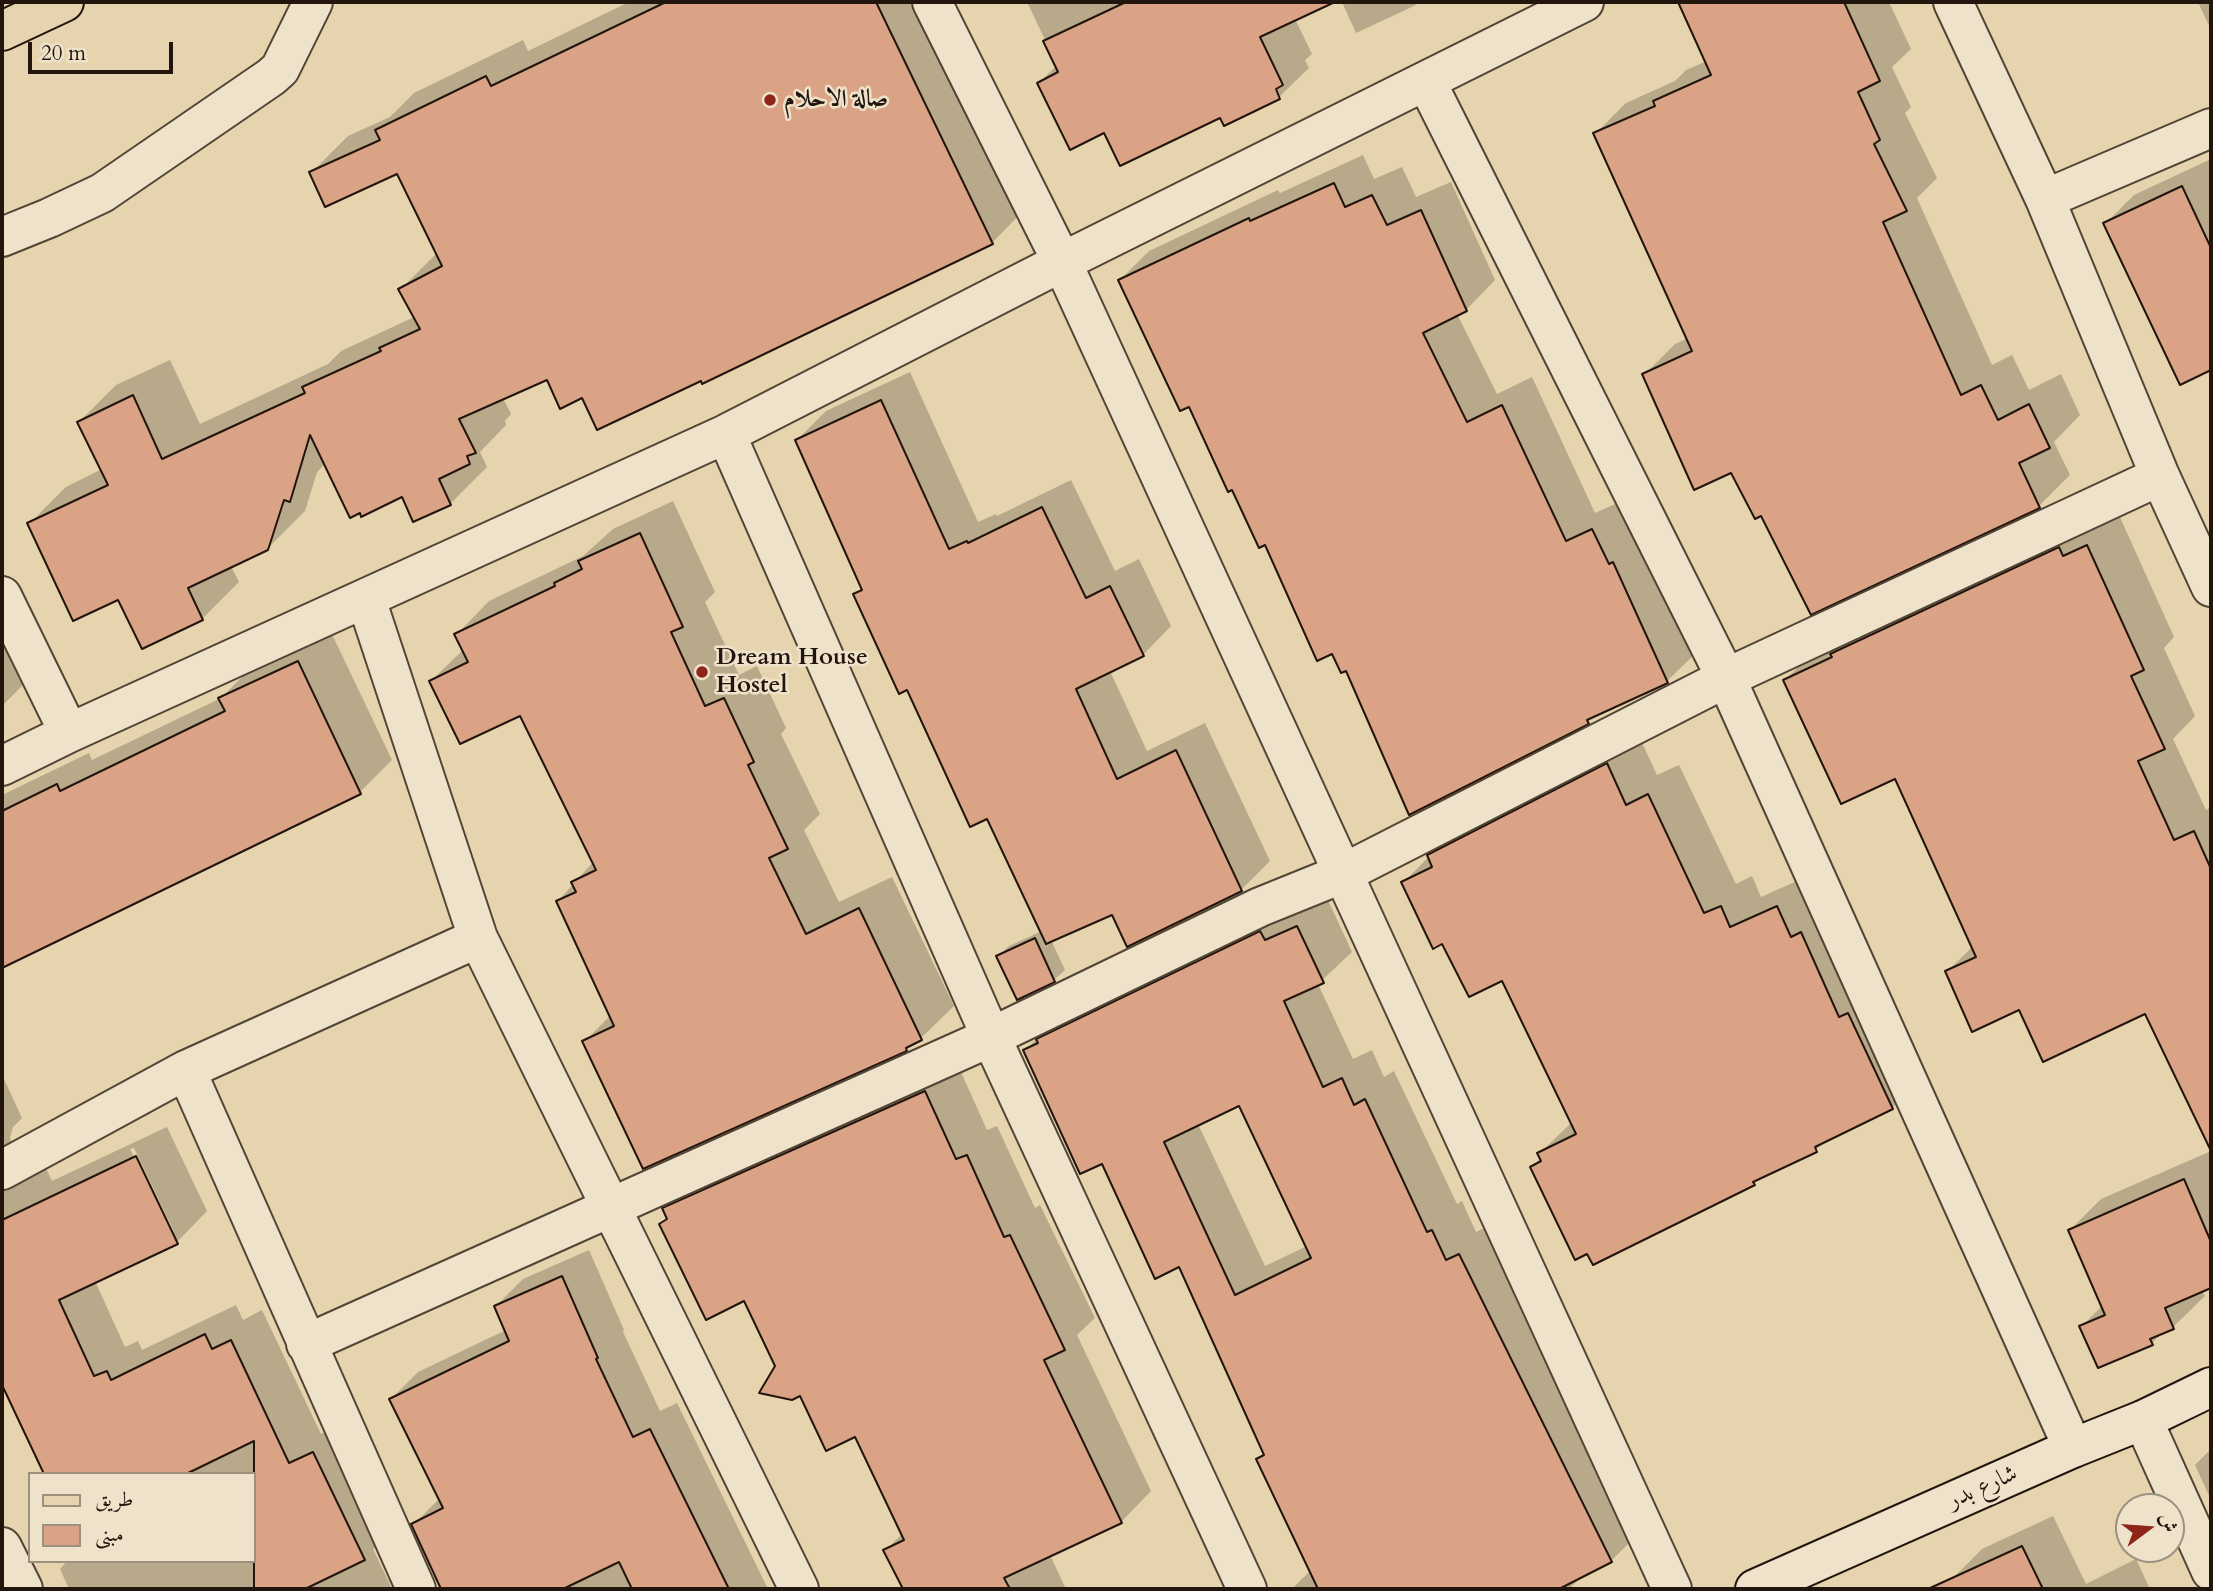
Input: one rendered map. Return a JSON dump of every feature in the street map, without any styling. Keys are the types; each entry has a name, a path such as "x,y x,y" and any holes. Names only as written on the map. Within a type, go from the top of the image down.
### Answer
{"main road":[{"path":"2,31 64,2"}],"street":[{"path":"2,237 102,192 271,77 280,69 313,2"},
{"path":"932,2 1062,262 1672,1589"},
{"path":"2,766 726,433 1584,2"},
{"path":"1953,2 2045,199 2160,476 2211,587"},
{"path":"1426,81 1726,678 2073,1448"},
{"path":"2045,199 2211,128"},
{"path":"726,433 991,1037 1247,1589"},
{"path":"306,1344 991,1037 1260,907 1343,873 1726,678 2160,476"},
{"path":"2,596 69,733"},
{"path":"366,599 478,938 799,1589"},
{"path":"2,1170 186,1070 478,938"},
{"path":"186,1070 416,1589"},
{"name":"شارع بدر","path":"1755,1589 2073,1448 2143,1420 2211,1387"},
{"path":"2143,1420 2211,1570"},
{"path":"2,1547 23,1589"}],"building":[{"path":"666,2 876,2 993,244 702,384 701,381 597,430 582,398 560,409 547,380 459,419 476,453 467,456 470,464 439,479 451,505 413,522 402,497 361,517 360,513 350,518 310,435 290,502 284,500 268,550 188,588 203,620 142,649 118,600 73,621 27,523 108,485 77,422 133,395 162,459 305,393 302,387 381,351 379,348 420,329 398,289 442,266 397,174 325,207 309,172 380,140 375,130 486,76 491,86"},
{"path":"1126,2 1335,2 1260,37 1283,85 1276,89 1280,99 1224,126 1220,118 1120,166 1104,133 1070,150 1037,83 1058,72 1043,41"},
{"path":"1678,2 1844,2 1880,81 1858,92 1880,140 1874,144 1907,211 1883,222 1961,395 1981,385 1998,420 2029,404 2050,448 2019,463 2040,508 1811,615 1761,516 1755,519 1731,473 1694,490 1642,374 1692,351 1593,133 1655,106 1653,101 1711,75"},
{"path":"1334,183 1345,207 1372,195 1387,225 1421,210 1467,311 1423,333 1467,422 1502,405 1566,541 1592,529 1609,564 1613,562 1668,683 1587,720 1589,724 1409,815 1346,671 1341,673 1332,654 1317,661 1265,545 1259,548 1232,490 1228,492 1189,407 1180,411 1118,280 1249,218 1250,221"},
{"path":"2182,186 2211,248 2211,370 2180,385 2103,223"},
{"path":"881,400 949,549 967,541 968,543 1042,507 1086,598 1110,586 1144,656 1076,689 1117,779 1176,750 1242,891 1127,947 1112,915 1046,944 987,819 970,827 907,690 899,694 853,594 862,590 795,440"},
{"path":"640,533 683,627 671,632 705,706 724,698 754,762 748,765 788,849 769,858 806,934 859,908 922,1040 906,1048 907,1051 643,1169 582,1041 614,1026 556,901 576,892 571,882 596,870 520,716 460,744 429,681 468,662 454,634 555,586 554,583 582,569 578,561"},
{"path":"2087,545 2144,670 2131,676 2165,749 2138,761 2174,840 2194,831 2211,869 2211,1151 2145,1014 2043,1062 2019,1010 1972,1032 1945,971 1976,957 1895,779 1841,804 1783,680 1832,657 1830,654 2059,547 2063,556"},
{"path":"298,661 361,794 2,968 2,811 57,784 60,791 225,711 218,698"},
{"path":"1607,763 1626,805 1648,794 1704,913 1721,906 1730,927 1777,906 1791,937 1801,932 1839,1017 1848,1013 1893,1109 1815,1147 1817,1152 1753,1182 1755,1185 1593,1265 1587,1254 1575,1260 1530,1167 1541,1161 1537,1153 1576,1134 1502,981 1469,997 1442,944 1433,949 1401,882 1432,867 1427,855"},
{"path":"1297,926 1324,983 1284,1001 1323,1087 1342,1078 1354,1105 1365,1099 1427,1232 1432,1230 1446,1260 1459,1254 1612,1562 1559,1589 1318,1589 1256,1459 1264,1455 1179,1267 1155,1279 1102,1164 1080,1174 1023,1050 1038,1043 1036,1039 1260,931 1265,940","holes":["1239,1106 1311,1258 1235,1295 1164,1142"]},
{"path":"1035,938 1055,982 1017,1000 996,956"},
{"path":"925,1091 956,1159 967,1155 1004,1237 1010,1235 1065,1350 1044,1360 1122,1523 1004,1578 1010,1589 903,1589 883,1550 904,1540 855,1437 826,1451 800,1396 792,1400 759,1393 775,1366 744,1301 706,1320 659,1224 667,1219 662,1208"},
{"path":"136,1156 178,1244 59,1300 94,1376 107,1371 111,1380 205,1334 212,1349 231,1340 289,1463 313,1452 365,1560 305,1589 254,1589 254,1441 190,1472 43,1472 2,1385 2,1220"},
{"path":"2184,1179 2211,1242 2211,1288 2165,1308 2174,1329 2150,1339 2153,1345 2098,1368 2079,1326 2105,1315 2068,1230"},
{"path":"562,1276 598,1358 596,1359 633,1437 650,1429 729,1589 632,1589 619,1562 563,1589 441,1589 411,1524 443,1508 389,1399 509,1341 494,1306"},
{"path":"2022,1546 2043,1589 1928,1589"}],"place":[{"name":"صالة الاحلام","path":"770,100"},
{"name":"Dream House Hostel","path":"702,672"}]}
